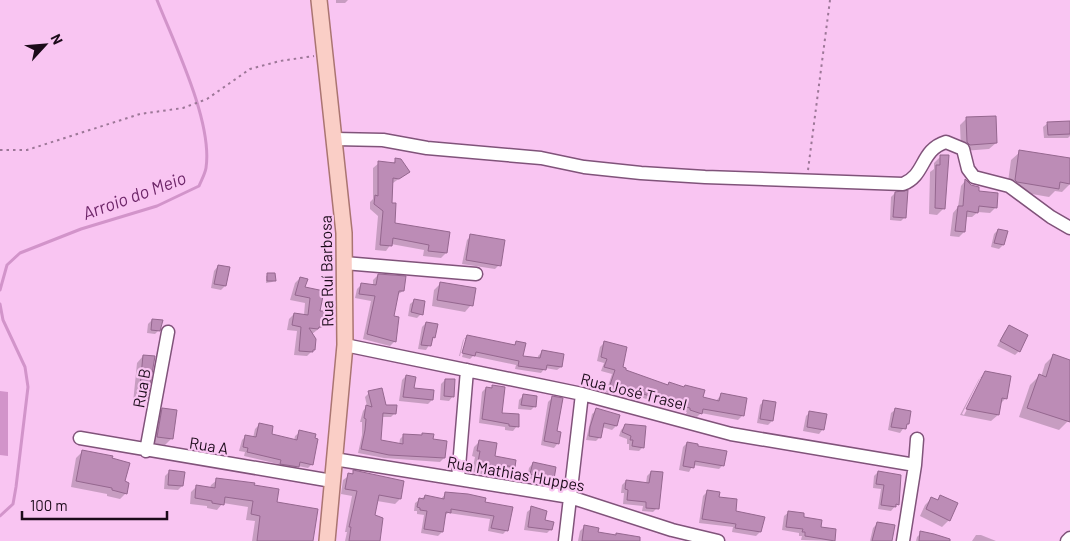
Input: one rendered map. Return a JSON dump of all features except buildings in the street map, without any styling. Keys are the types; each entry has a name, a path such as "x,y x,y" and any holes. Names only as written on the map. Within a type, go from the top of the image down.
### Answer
{"main road":[{"name":"Rua Ruí Barbosa","path":"319,0 344,233 344,345 328,541"}],"street":[{"path":"335,139 383,140 427,148 541,158 584,167 641,173 705,178 903,184 912,181 930,150 946,142 963,149 968,169 974,177 1009,186 1051,217 1070,228"},
{"path":"344,263 476,274"},
{"name":"Rua B","path":"146,451 168,332"},
{"name":"Rua José Trasel","path":"344,345 582,394 732,434 915,465"},
{"path":"458,478 467,370"},
{"path":"566,541 582,394"},
{"name":"Rua A","path":"80,438 146,451 332,481"},
{"path":"903,541 915,465 917,439"},
{"name":"Rua Mathias Huppes","path":"334,459 570,497 672,530 718,541"},
{"path":"1067,541 1070,538"}],"path":[{"path":"806,180 830,0"},
{"path":"0,150 27,150 140,114 183,108 202,101 250,69 280,61 326,54"}],"shaded area":[{"path":"0,391 8,392 8,456 0,455"}],"waterway":[{"name":"Arroio do Meio","path":"0,290 7,265 20,253 81,229 157,206 199,186 206,168 207,149 204,128 182,60 157,0"},
{"name":"Arroio do Meio","path":"0,304 3,320 25,367 28,387 13,504 0,516"}]}
